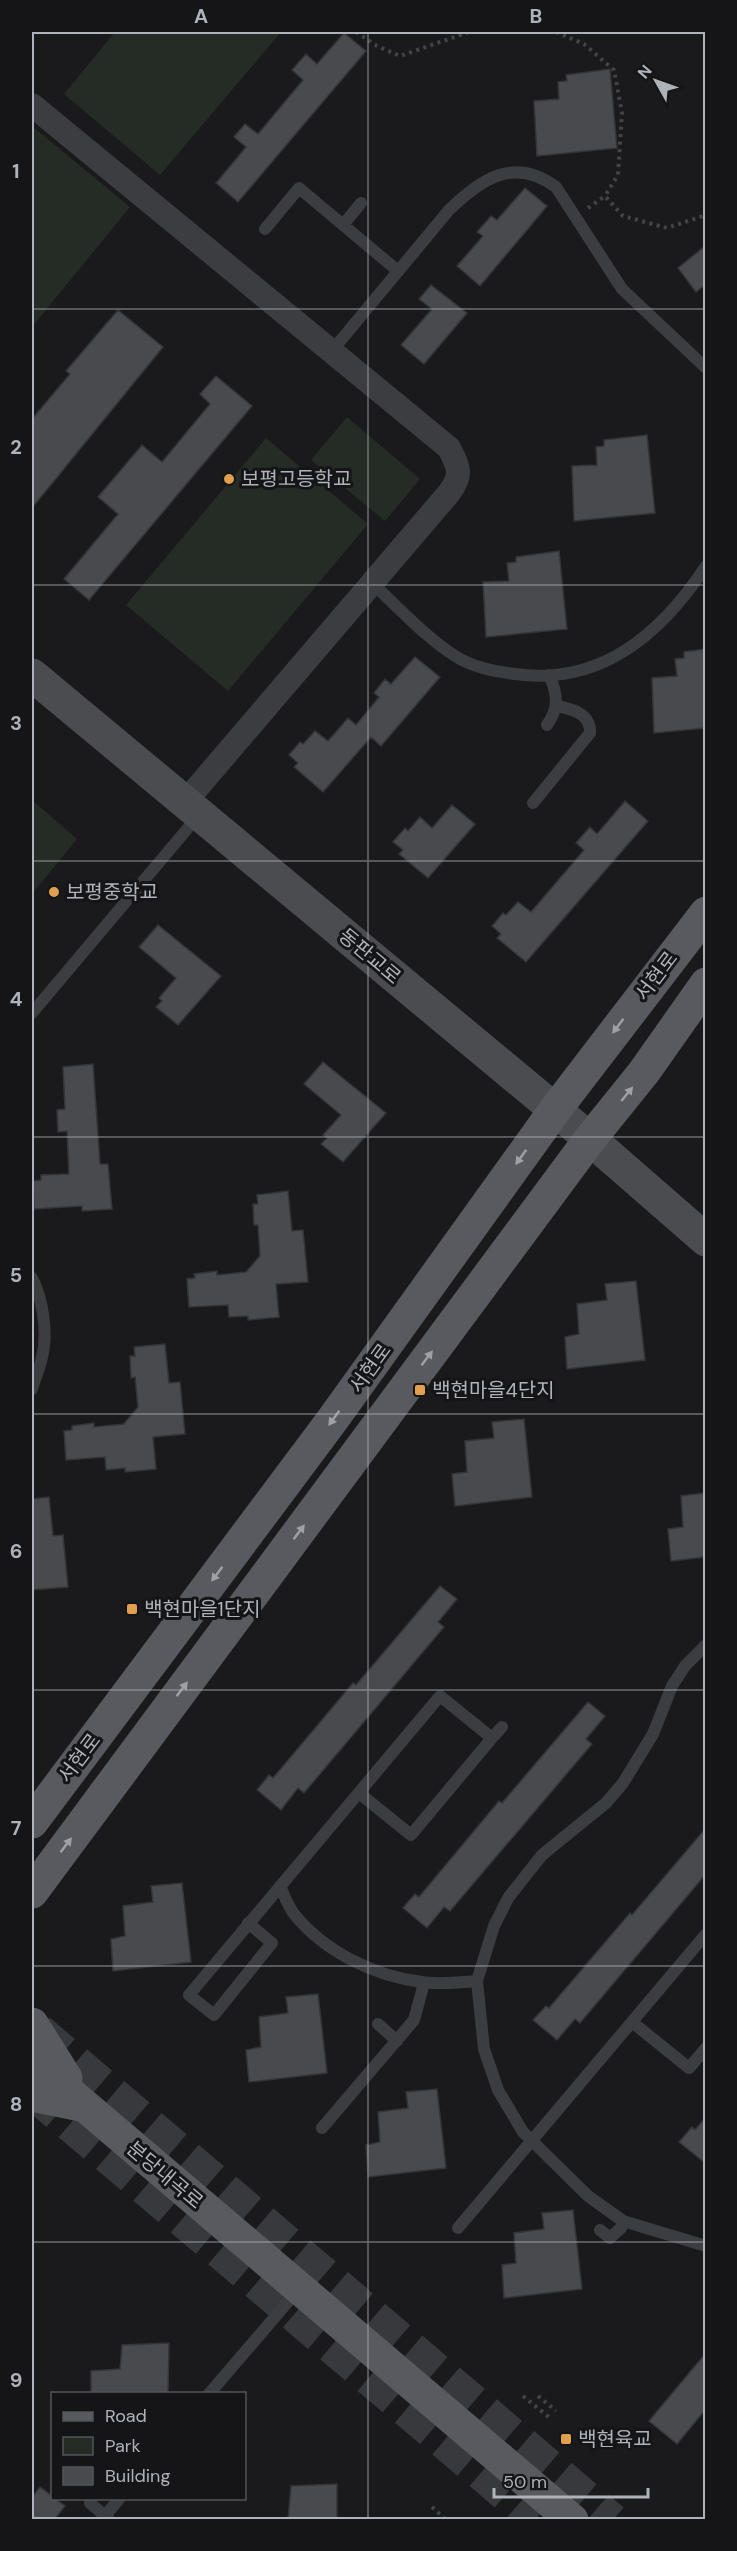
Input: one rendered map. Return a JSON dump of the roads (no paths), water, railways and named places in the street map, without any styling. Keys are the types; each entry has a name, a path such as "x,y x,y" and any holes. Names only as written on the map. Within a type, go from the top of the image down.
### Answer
{"main road":[{"name":"동판교로","path":"32,675 590,1139 705,1240"},
{"name":"서현로","path":"32,1822 333,1419 555,1110 705,913"},
{"name":"서현로","path":"32,1893 590,1139 644,1072 705,984"},
{"path":"32,2024 83,2105"},
{"name":"분당내곡로","path":"32,2061 572,2520"},
{"path":"32,2095 83,2105"}],"street":[{"path":"32,105 448,448 457,465 459,480 449,493 372,583 193,808"}],"lane":[{"path":"331,352 449,210 466,194 498,175 512,172 528,173 556,187 622,289 705,368"},
{"path":"265,229 300,188 398,271"},
{"path":"343,225 361,203"},
{"path":"372,583 447,650 462,660 497,672 528,676 549,675 586,670 609,661 635,644 655,628 678,603 705,566"},
{"path":"547,724 557,706 555,688 549,675"},
{"path":"533,803 590,733 590,724 586,718 578,712 557,706"},
{"path":"32,1013 193,808"},
{"path":"32,1278 38,1289 43,1323 43,1355 32,1389"},
{"path":"705,1645 685,1666 672,1686 652,1734 623,1783 606,1803 542,1855 508,1898 494,1926 477,1981 484,2049 498,2090 532,2142 588,2196 623,2222 705,2246"},
{"path":"248,1923 272,1944 214,2015 189,1995 248,1923 440,1696 492,1738"},
{"path":"359,1793 411,1835 502,1727"},
{"path":"280,1886 293,1913 315,1935 339,1954 368,1968 401,1979 424,1983 477,1981"},
{"path":"458,2228 705,1934"},
{"path":"322,2128 414,2020 424,1983"},
{"path":"632,2022 688,2068 705,2048"},
{"path":"378,2024 398,2041"},
{"path":"600,2230 610,2238 621,2228 623,2222"},
{"path":"211,2392 298,2289"},
{"path":"90,2504 107,2518 119,2500"}],"tunnel":[{"path":"39,2030 613,2520"},
{"path":"32,2093 535,2520"}],"place":[{"name":"보평고등학교","path":"229,479"},
{"name":"보평중학교","path":"54,892"},
{"name":"백현마을4단지","path":"420,1390"},
{"name":"백현마을1단지","path":"132,1609"},
{"name":"백현육교","path":"566,2439"}]}
